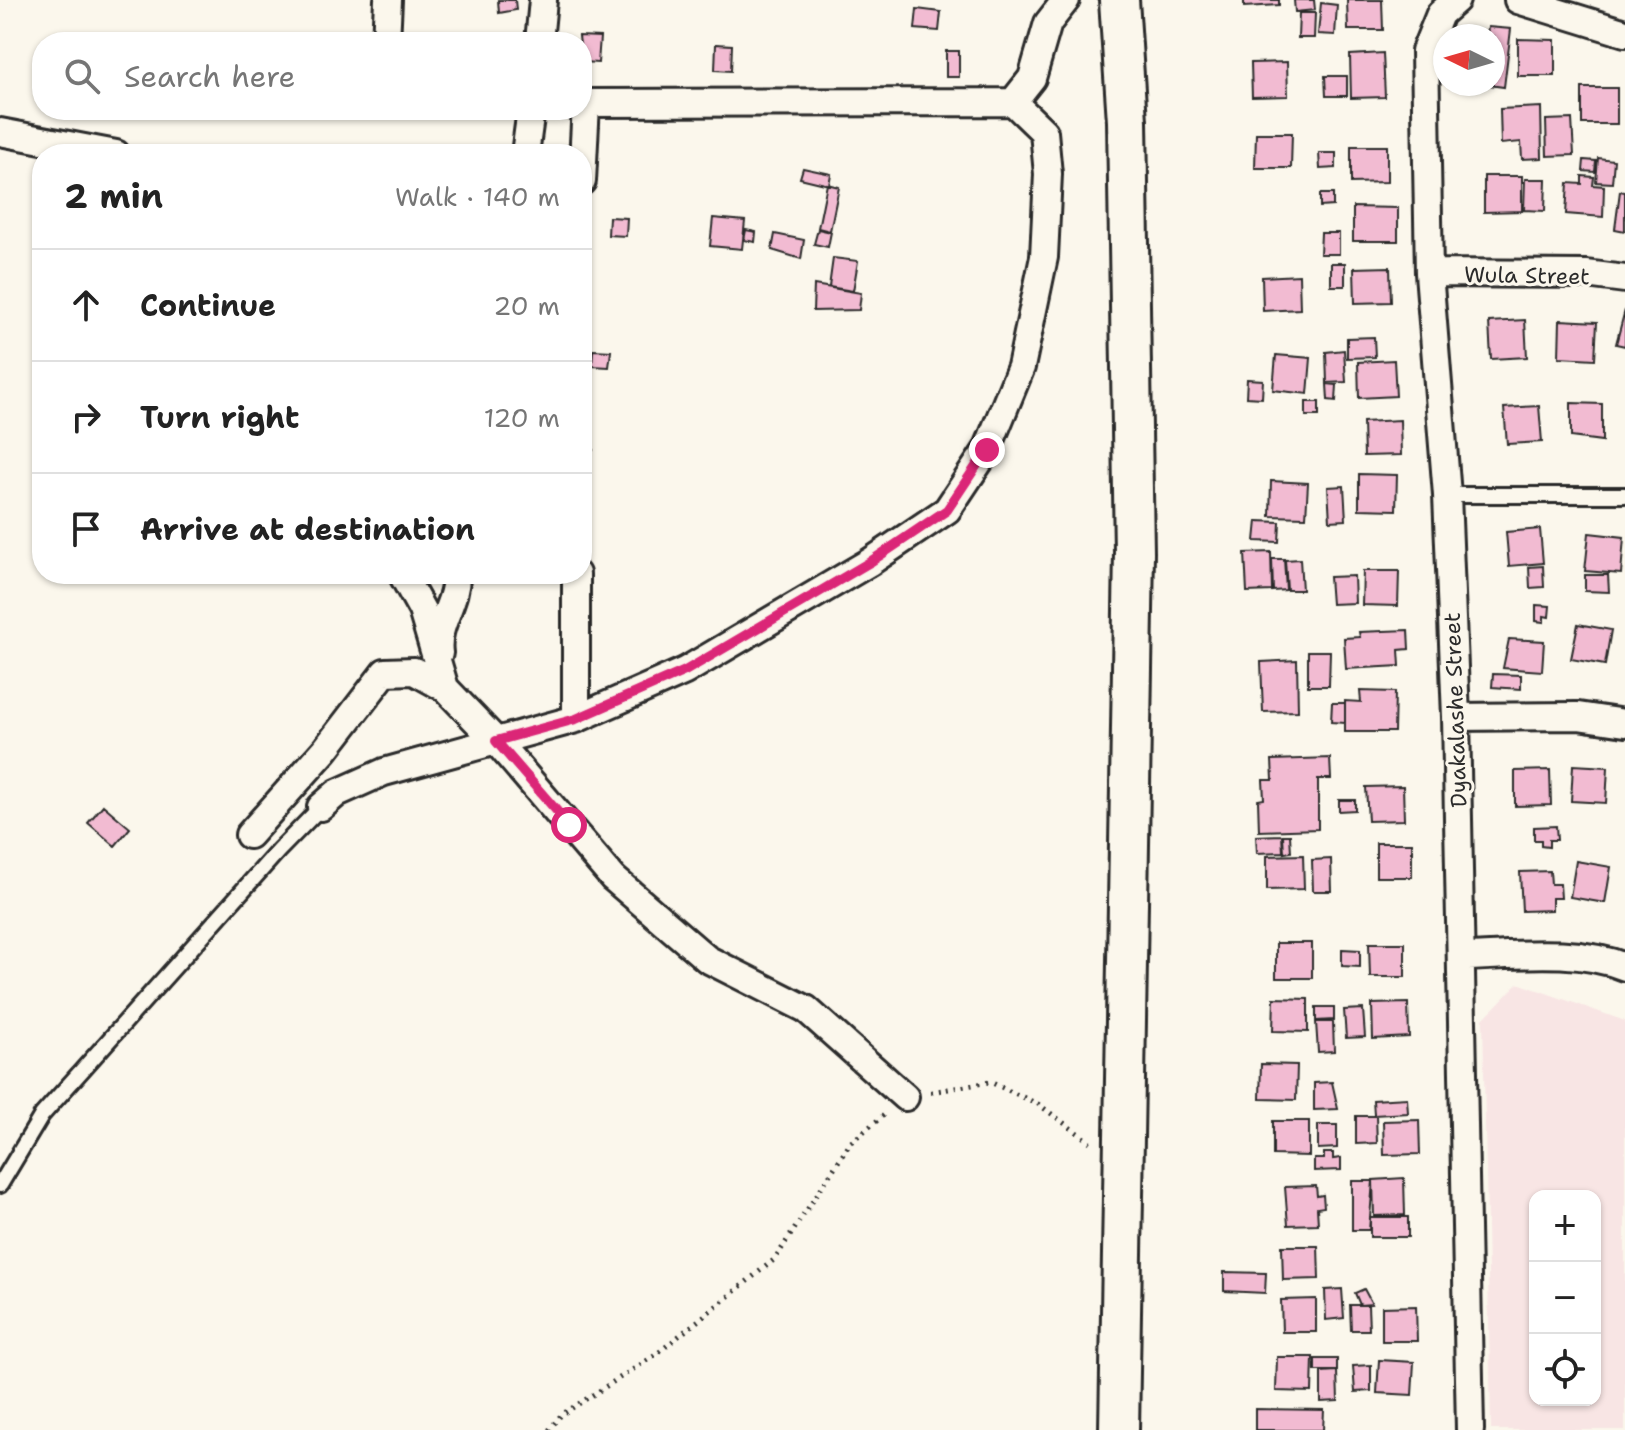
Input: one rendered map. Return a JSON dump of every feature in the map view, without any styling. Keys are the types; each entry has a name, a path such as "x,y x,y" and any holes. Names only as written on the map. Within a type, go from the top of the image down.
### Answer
{"main road":[{"path":"1119,0 1127,137 1134,552 1119,1430"}],"street":[{"path":"386,32 388,0"},
{"path":"540,32 543,0"},
{"path":"1013,102 1032,78 1048,23 1066,0"},
{"name":"Dyakalashe Street","path":"1456,0 1440,14 1425,51 1429,273 1447,495 1456,717 1470,1430"},
{"path":"1518,0 1625,33"},
{"path":"321,807 337,793 384,772 576,719 685,671 870,562 947,510 987,450 1021,367 1044,257 1048,174 1044,132 1013,102 592,104"},
{"path":"526,144 530,120"},
{"path":"583,144 584,120"},
{"path":"0,132 63,144"},
{"name":"Wula Street","path":"1429,273 1586,274 1625,279"},
{"path":"408,584 422,610 445,688"},
{"path":"445,688 437,639 456,584"},
{"path":"576,584 576,719"},
{"path":"249,835 325,750 385,672 414,671 445,688 496,741 613,878 707,959 806,1009 905,1097"},
{"path":"1456,717 1578,716 1625,723"},
{"path":"1461,957 1551,954 1588,957 1625,967"}],"lane":[{"path":"1447,495 1625,495"},
{"path":"0,1185 42,1115 321,807"}],"path":[{"path":"549,1430 561,1415 654,1356 775,1259 851,1142 905,1097 990,1082 1038,1104 1101,1149"}],"shaded area":[{"path":"1518,983 1625,1021 1625,1430 1491,1430 1483,1019"}],"building":[{"path":"498,0 515,0 516,10 499,13"},
{"path":"1244,0 1279,0 1279,5 1244,7"},
{"path":"1294,0 1314,0 1315,10 1295,12"},
{"path":"1347,0 1382,0 1383,30 1348,30"},
{"path":"1321,3 1337,5 1335,35 1318,34"},
{"path":"917,9 941,12 939,31 915,29"},
{"path":"1299,13 1315,13 1314,38 1298,38"},
{"path":"1505,28 1511,29 1505,79"},
{"path":"592,37 600,37 598,63 592,63"},
{"path":"1518,39 1555,40 1555,76 1518,76"},
{"path":"716,44 732,45 731,71 715,70"},
{"path":"946,51 959,51 959,77 946,77"},
{"path":"1383,53 1385,97 1351,98 1350,55"},
{"path":"1287,62 1288,96 1252,97 1251,63"},
{"path":"1325,76 1347,76 1347,96 1326,96"},
{"path":"1582,88 1617,88 1617,124 1582,124"},
{"path":"1541,107 1542,158 1522,159 1521,142 1501,144 1500,109"},
{"path":"1572,119 1574,155 1547,156 1546,120"},
{"path":"1256,133 1292,133 1291,168 1255,168"},
{"path":"1351,146 1387,146 1387,182 1351,183"},
{"path":"1319,153 1336,153 1336,168 1320,169"},
{"path":"1598,158 1614,160 1612,183 1596,182"},
{"path":"1584,160 1596,161 1595,172 1583,171"},
{"path":"803,168 831,174 829,185 800,178"},
{"path":"1484,176 1522,176 1522,211 1484,212"},
{"path":"1582,176 1594,177 1593,185 1604,186 1603,217 1566,214 1568,183 1582,184"},
{"path":"1525,179 1546,179 1545,211 1524,210"},
{"path":"827,184 839,187 830,231 818,228"},
{"path":"1620,191 1625,192 1625,231 1615,229"},
{"path":"1320,194 1333,194 1333,206 1320,207"},
{"path":"1353,207 1398,208 1398,241 1353,241"},
{"path":"609,217 627,218 626,236 608,235"},
{"path":"713,218 745,221 742,249 710,246"},
{"path":"818,229 831,232 828,247 814,244"},
{"path":"746,230 756,232 755,242 744,240"},
{"path":"1321,233 1339,233 1339,254 1320,254"},
{"path":"775,234 804,240 801,259 772,250"},
{"path":"833,258 858,261 853,291 829,287"},
{"path":"1331,263 1345,263 1345,286 1331,286"},
{"path":"1390,267 1391,302 1355,303 1354,268"},
{"path":"1299,275 1300,309 1263,311 1262,277"},
{"path":"814,285 861,293 859,310 813,311"},
{"path":"1625,310 1625,346 1616,344"},
{"path":"1525,320 1527,357 1491,359 1489,322"},
{"path":"1560,320 1597,322 1595,359 1559,357"},
{"path":"1374,337 1375,357 1347,358 1347,338"},
{"path":"593,350 611,351 609,367 592,366"},
{"path":"1344,350 1346,382 1327,383 1326,352"},
{"path":"1276,355 1311,358 1308,394 1273,390"},
{"path":"1394,360 1396,396 1359,398 1358,362"},
{"path":"1247,379 1263,380 1262,398 1246,397"},
{"path":"1327,384 1337,385 1336,401 1328,400"},
{"path":"1306,402 1319,402 1319,416 1306,416"},
{"path":"1571,403 1602,404 1602,441 1571,437"},
{"path":"1539,406 1542,442 1507,444 1504,408"},
{"path":"1400,420 1401,455 1364,456 1363,422"},
{"path":"1359,474 1397,475 1396,510 1359,509"},
{"path":"1271,481 1308,483 1306,517 1270,516"},
{"path":"1344,486 1346,520 1330,521 1328,487"},
{"path":"1257,521 1280,522 1279,542 1255,541"},
{"path":"1540,529 1543,563 1509,566 1506,532"},
{"path":"1589,533 1624,537 1621,574 1585,571"},
{"path":"1271,552 1272,591 1247,592 1245,553"},
{"path":"1272,559 1284,559 1286,590 1273,591"},
{"path":"1300,559 1302,590 1287,590 1285,560"},
{"path":"1543,566 1544,587 1530,588 1529,567"},
{"path":"1363,571 1399,571 1398,606 1362,605"},
{"path":"1585,575 1608,575 1609,592 1585,591"},
{"path":"1354,576 1355,603 1331,604 1329,577"},
{"path":"1536,605 1550,606 1549,617 1544,616 1544,622 1536,621"},
{"path":"1578,624 1611,630 1605,665 1571,659"},
{"path":"1408,630 1409,649 1399,650 1400,666 1346,669 1344,638 1360,637 1359,632"},
{"path":"1509,639 1544,641 1542,671 1503,668"},
{"path":"1308,651 1330,651 1329,686 1308,686"},
{"path":"1297,660 1298,711 1263,712 1261,662"},
{"path":"1493,674 1521,675 1521,689 1492,687"},
{"path":"1360,691 1395,692 1394,732 1345,732 1345,701 1361,702"},
{"path":"1332,703 1345,703 1345,723 1331,722"},
{"path":"1330,758 1331,779 1318,779 1318,829 1259,831 1258,800 1264,799 1263,780 1273,780 1272,760"},
{"path":"1573,765 1608,767 1606,803 1571,801"},
{"path":"1550,770 1551,805 1515,806 1515,771"},
{"path":"1403,786 1404,820 1368,821 1366,787"},
{"path":"1339,800 1355,800 1355,810 1339,811"},
{"path":"103,805 130,828 115,846 88,823"},
{"path":"1556,826 1557,840 1549,840 1549,847 1541,846 1541,840 1534,840 1534,827"},
{"path":"1282,835 1283,852 1257,853 1256,836"},
{"path":"1283,835 1290,835 1291,852 1284,853"},
{"path":"1376,843 1412,843 1412,877 1376,877"},
{"path":"1303,855 1304,889 1267,890 1267,856"},
{"path":"1331,859 1332,891 1313,891 1312,860"},
{"path":"1576,861 1611,867 1605,903 1570,897"},
{"path":"1550,871 1551,884 1560,884 1561,898 1552,898 1552,910 1522,911 1520,872"},
{"path":"1276,943 1312,943 1312,978 1276,978"},
{"path":"1369,943 1405,943 1405,977 1370,977"},
{"path":"1342,949 1360,950 1360,967 1342,966"},
{"path":"1274,998 1308,999 1308,1032 1273,1031"},
{"path":"1408,1003 1409,1037 1373,1039 1372,1004"},
{"path":"1316,1007 1334,1007 1334,1020 1316,1021"},
{"path":"1363,1009 1365,1037 1346,1038 1344,1010"},
{"path":"1316,1022 1333,1022 1334,1051 1318,1052"},
{"path":"1261,1064 1297,1065 1296,1100 1260,1099"},
{"path":"1332,1082 1338,1109 1314,1110 1314,1083"},
{"path":"1407,1098 1408,1113 1374,1115 1373,1100"},
{"path":"1356,1116 1376,1116 1377,1143 1356,1144"},
{"path":"1419,1120 1420,1154 1384,1155 1383,1121"},
{"path":"1273,1121 1309,1121 1309,1156 1273,1155"},
{"path":"1318,1125 1337,1125 1337,1148 1318,1149"},
{"path":"1324,1153 1333,1153 1333,1159 1341,1158 1341,1170 1314,1171 1314,1159 1324,1159"},
{"path":"1404,1178 1405,1215 1374,1216 1373,1180"},
{"path":"1352,1181 1373,1181 1369,1230 1352,1230"},
{"path":"1316,1186 1317,1196 1323,1195 1324,1207 1317,1208 1318,1224 1288,1225 1285,1187"},
{"path":"1370,1217 1408,1217 1408,1237 1370,1237"},
{"path":"1282,1246 1318,1246 1319,1279 1283,1280"},
{"path":"1224,1272 1266,1273 1265,1293 1224,1291"},
{"path":"1342,1289 1344,1318 1326,1320 1325,1290"},
{"path":"1364,1289 1372,1304 1360,1305 1355,1293"},
{"path":"1316,1299 1316,1332 1282,1332 1281,1300"},
{"path":"1350,1305 1368,1305 1369,1330 1351,1330"},
{"path":"1416,1306 1417,1341 1382,1341 1382,1307"},
{"path":"1277,1357 1313,1357 1312,1392 1276,1391"},
{"path":"1315,1359 1337,1359 1337,1371 1315,1371"},
{"path":"1379,1360 1414,1362 1412,1395 1377,1393"},
{"path":"1371,1365 1371,1391 1355,1392 1353,1366"},
{"path":"1337,1371 1338,1401 1321,1402 1321,1372"},
{"path":"1255,1409 1324,1410 1323,1430 1255,1430"}],"route":[{"path":"569,825 496,741 576,719 685,671 870,562 947,510 987,450"}]}
